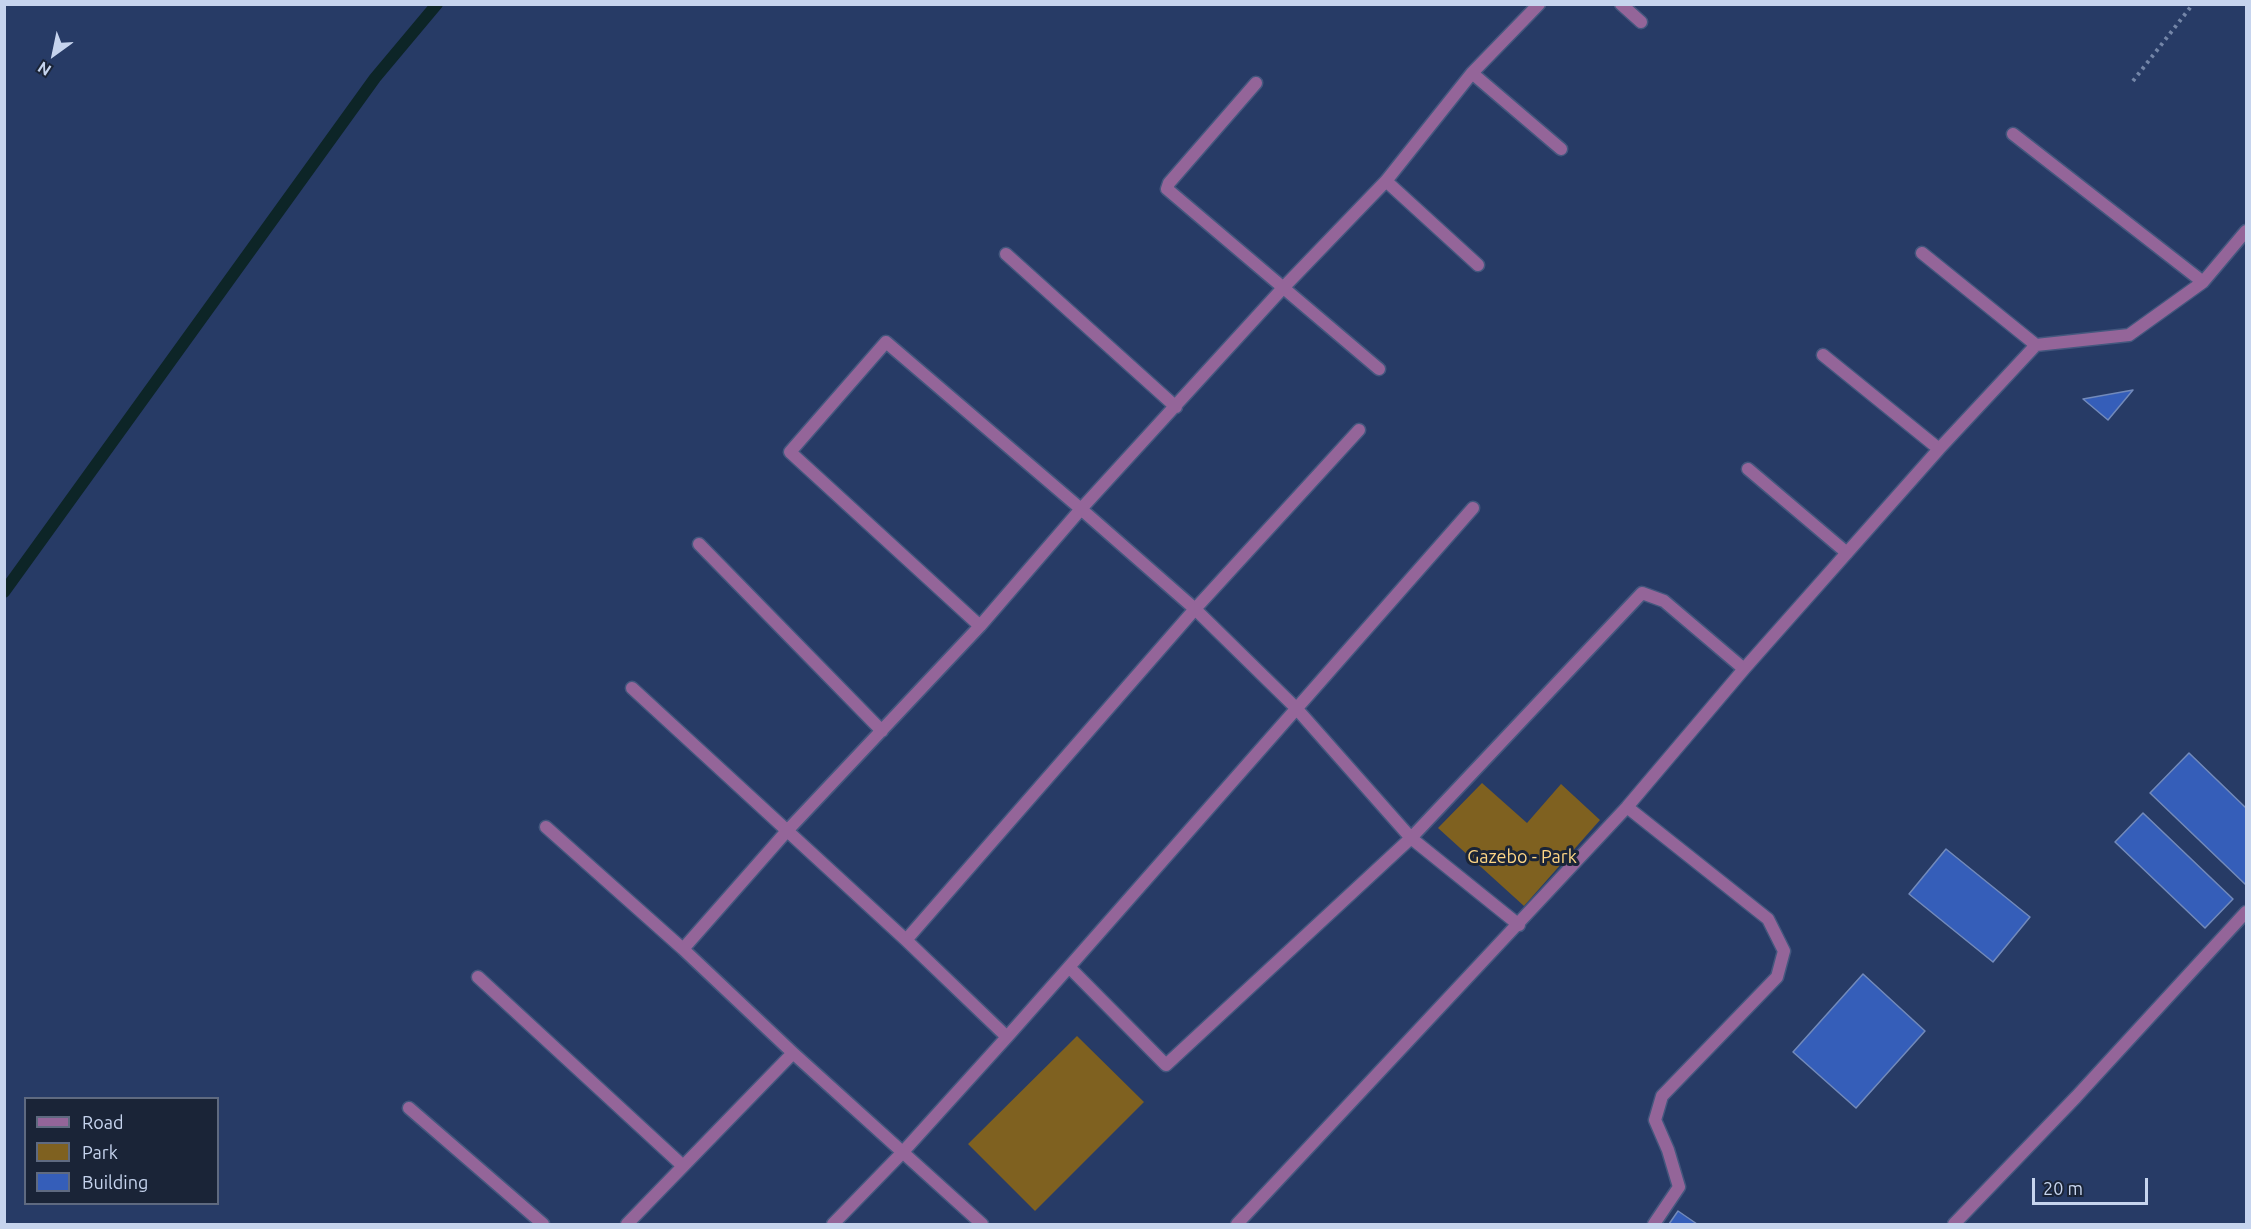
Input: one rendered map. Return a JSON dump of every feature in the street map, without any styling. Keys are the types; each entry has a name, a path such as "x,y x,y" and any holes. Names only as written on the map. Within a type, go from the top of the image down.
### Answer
{"street":[{"path":"683,948 786,831 980,626 1081,509 1282,289 1386,181 1472,73 1539,4"},
{"path":"1621,4 1641,22"},
{"path":"1472,73 1561,149"},
{"path":"1256,83 1168,183 1167,189 1379,369"},
{"path":"2013,134 2203,282"},
{"path":"1386,181 1478,265"},
{"path":"1237,1224 1627,807 1744,669 1939,449 2036,345 2129,335 2203,282 2247,231"},
{"path":"1922,253 2036,345"},
{"path":"1006,254 1176,407"},
{"path":"980,626 790,452 886,342 1195,609 1296,708 1411,838 1519,925"},
{"path":"1823,355 1939,449"},
{"path":"906,940 1195,609 1359,430"},
{"path":"1748,469 1847,553"},
{"path":"833,1224 902,1153 1007,1037 1473,508"},
{"path":"699,544 882,730"},
{"path":"1069,967 1166,1065 1411,838 1642,593 1664,601 1744,669"},
{"path":"632,688 906,940 1007,1037"},
{"path":"1627,807 1768,919 1784,951 1777,977 1662,1096 1655,1120 1680,1187 1654,1224"},
{"path":"546,827 683,948 793,1053 982,1224"},
{"path":"1954,1224 2076,1097 2247,912"},
{"path":"478,977 683,1166"},
{"path":"627,1224 793,1053"},
{"path":"409,1108 543,1224"}],"path":[{"path":"2133,81 2193,4"}],"green space":[{"name":"Gazebo - Park","path":"1482,783 1527,823 1561,784 1600,820 1524,906 1438,828"},
{"path":"1077,1036 1144,1102 1035,1211 968,1144"}],"building":[{"path":"2133,390 2108,420 2083,399"},
{"path":"2189,753 2246,808 2246,885 2150,793"},
{"path":"2143,813 2233,899 2205,928 2115,842"},
{"path":"1946,849 2030,917 1993,962 1909,894"},
{"path":"1863,974 1925,1031 1856,1108 1793,1052"},
{"path":"1678,1211 1697,1224 1669,1224"}],"waterway":[{"path":"4,592 375,78 437,4"}]}
